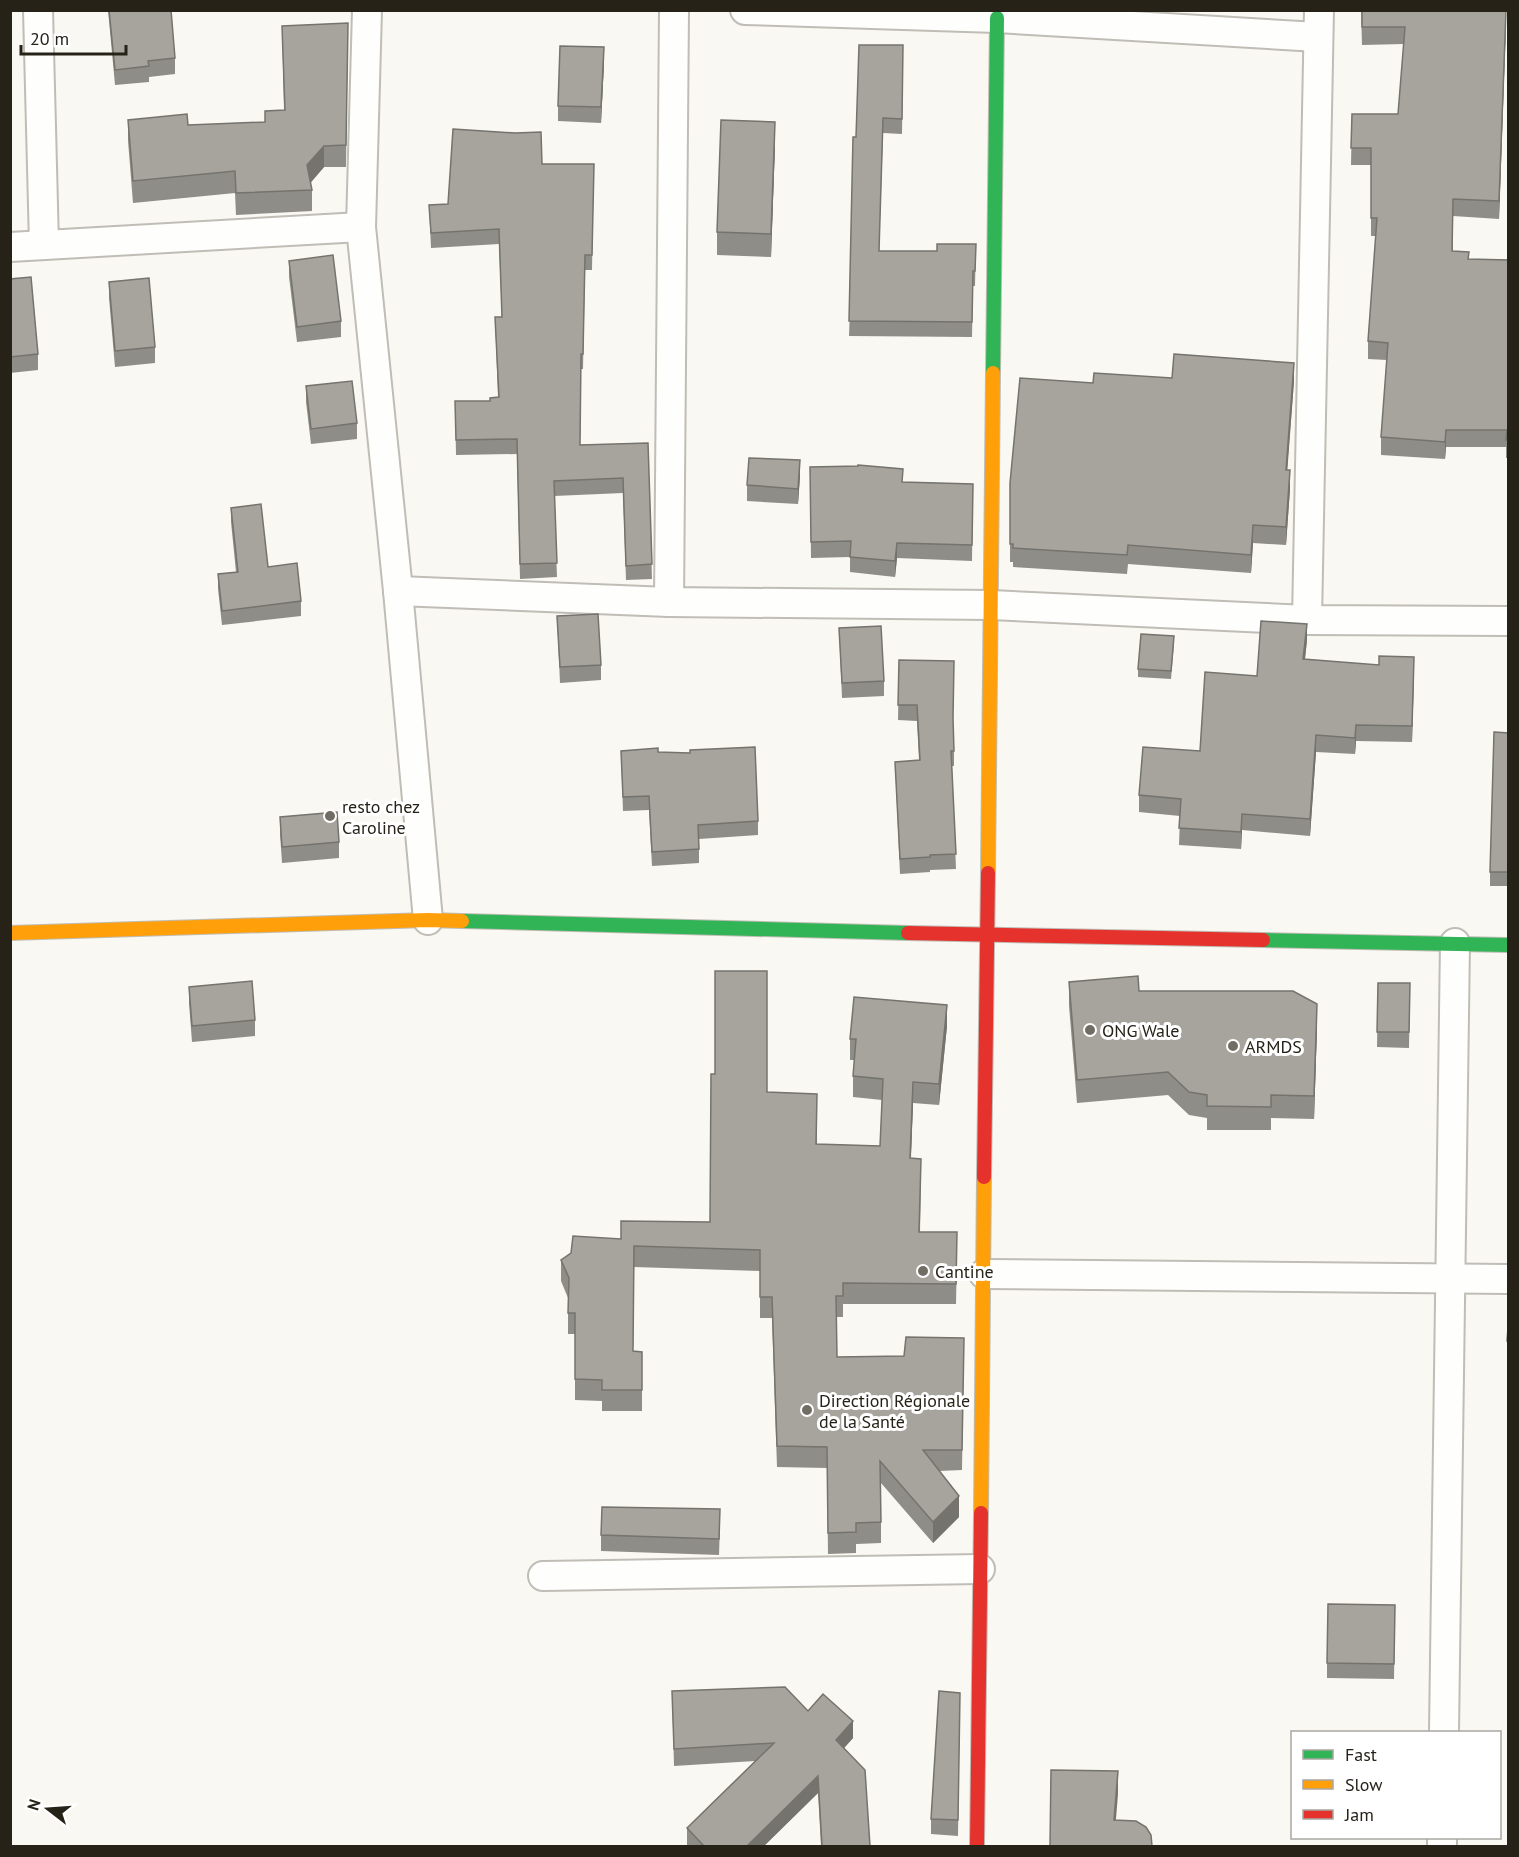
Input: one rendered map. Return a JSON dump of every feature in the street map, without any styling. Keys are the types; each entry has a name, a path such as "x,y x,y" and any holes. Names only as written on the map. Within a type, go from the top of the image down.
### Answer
{"street":[{"path":"38,10 44,245"},
{"path":"367,10 361,227 428,920"},
{"path":"669,602 674,10"},
{"path":"745,10 997,18 1318,24 1307,620"},
{"path":"977,1846 997,18"},
{"path":"10,247 361,227"},
{"path":"398,591 669,602 991,605 1307,620 1509,621"},
{"path":"10,933 428,920 987,935 1509,945"},
{"path":"1444,1731 1455,943"},
{"path":"984,1274 1509,1279"},
{"path":"543,1576 980,1569"}],"building":[{"path":"109,10 171,10 175,58 148,61 149,66 115,70"},
{"path":"1362,10 1506,10 1499,201 1453,199 1452,251 1469,252 1468,259 1509,260 1509,440 1506,440 1507,430 1446,430 1445,442 1381,437 1388,343 1368,341 1377,218 1371,218 1371,148 1351,148 1352,114 1398,114 1405,27 1362,27"},
{"path":"348,23 346,145 324,146 307,165 312,190 236,193 235,171 133,181 128,120 187,114 188,125 265,122 265,111 285,110 282,26"},
{"path":"859,45 903,45 902,119 883,118 879,251 937,251 937,244 976,244 972,322 849,321 853,137 856,137"},
{"path":"560,46 604,47 601,107 558,106"},
{"path":"721,120 775,122 771,234 717,232"},
{"path":"453,129 515,133 541,132 542,164 594,164 592,255 585,255 580,445 648,443 652,564 626,566 623,478 554,481 557,563 520,564 517,439 456,440 455,401 490,401 490,398 499,397 495,317 502,317 499,229 431,233 429,205 448,204"},
{"path":"333,255 341,321 297,327 289,261"},
{"path":"31,277 38,354 10,357 10,279"},
{"path":"149,278 155,347 115,351 109,282"},
{"path":"1174,354 1294,363 1286,470 1290,470 1286,527 1253,525 1251,555 1128,545 1127,555 1013,548 1013,544 1010,544 1010,483 1020,378 1093,383 1094,373 1172,378"},
{"path":"352,381 357,423 311,429 306,386"},
{"path":"749,458 800,460 798,489 747,485"},
{"path":"858,465 903,469 902,482 973,484 972,545 897,543 895,561 850,557 851,541 811,542 810,467"},
{"path":"261,504 268,567 297,563 301,601 222,611 218,574 238,572 231,508"},
{"path":"598,614 601,665 560,667 557,616"},
{"path":"1261,621 1307,624 1303,659 1379,665 1379,656 1414,657 1412,726 1356,725 1355,738 1316,735 1310,819 1242,814 1241,832 1179,828 1181,799 1139,795 1143,747 1200,751 1205,672 1257,676"},
{"path":"881,626 884,681 842,683 839,628"},
{"path":"1141,634 1174,636 1171,671 1138,669"},
{"path":"899,660 954,661 954,751 951,751 956,854 900,859 895,762 920,760 917,705 898,705"},
{"path":"1494,732 1509,733 1509,872 1490,872"},
{"path":"755,747 758,821 698,825 699,849 652,852 649,796 623,797 621,751 658,748 658,752 690,753 690,750"},
{"path":"337,812 339,842 282,847 280,817"},
{"path":"715,971 767,971 767,1092 817,1094 816,1144 880,1146 883,1079 853,1076 856,1039 850,1039 854,997 947,1005 939,1084 913,1082 910,1158 921,1159 919,1232 957,1232 956,1284 843,1283 843,1296 836,1296 837,1357 904,1356 906,1337 964,1338 962,1450 923,1450 959,1496 933,1522 880,1461 881,1522 856,1523 856,1532 828,1533 827,1447 777,1446 772,1297 760,1297 760,1250 634,1246 633,1351 642,1352 642,1390 602,1390 602,1380 575,1379 575,1313 568,1313 569,1278 561,1260 571,1253 573,1236 621,1239 621,1221 710,1222 711,1074 715,1074"},
{"path":"1138,976 1139,991 1293,991 1317,1004 1314,1096 1271,1095 1271,1107 1207,1106 1207,1095 1189,1092 1168,1072 1077,1080 1069,982"},
{"path":"252,981 255,1020 192,1026 189,987"},
{"path":"1378,983 1410,983 1409,1032 1377,1032"},
{"path":"1509,1314 1509,1342 1507,1341"},
{"path":"602,1507 720,1509 719,1539 601,1535"},
{"path":"1328,1604 1395,1605 1394,1664 1327,1663"},
{"path":"785,1687 808,1711 823,1694 853,1721 836,1740 865,1770 870,1846 822,1846 818,1776 747,1846 704,1846 687,1828 774,1743 674,1749 672,1691"},
{"path":"939,1691 960,1693 958,1820 931,1819"},
{"path":"1051,1770 1118,1771 1114,1820 1136,1821 1146,1827 1151,1835 1152,1846 1050,1846"}],"traffic: fast":[{"path":"993,373 997,18"},
{"path":"462,921 908,933"},
{"path":"1263,940 1508,945"}],"traffic: slow":[{"path":"988,873 993,373"},
{"path":"10,933 428,920 462,921"},
{"path":"981,1513 984,1177"}],"traffic: jam":[{"path":"984,1177 988,873"},
{"path":"908,933 1263,940"},
{"path":"977,1846 981,1513"}],"place":[{"name":"resto chez Caroline","path":"330,816"},
{"name":"ONG Wale","path":"1090,1030"},
{"name":"ARMDS","path":"1233,1046"},
{"name":"Cantine","path":"923,1271"},
{"name":"Direction Régionale de la Santé","path":"807,1410"}]}
